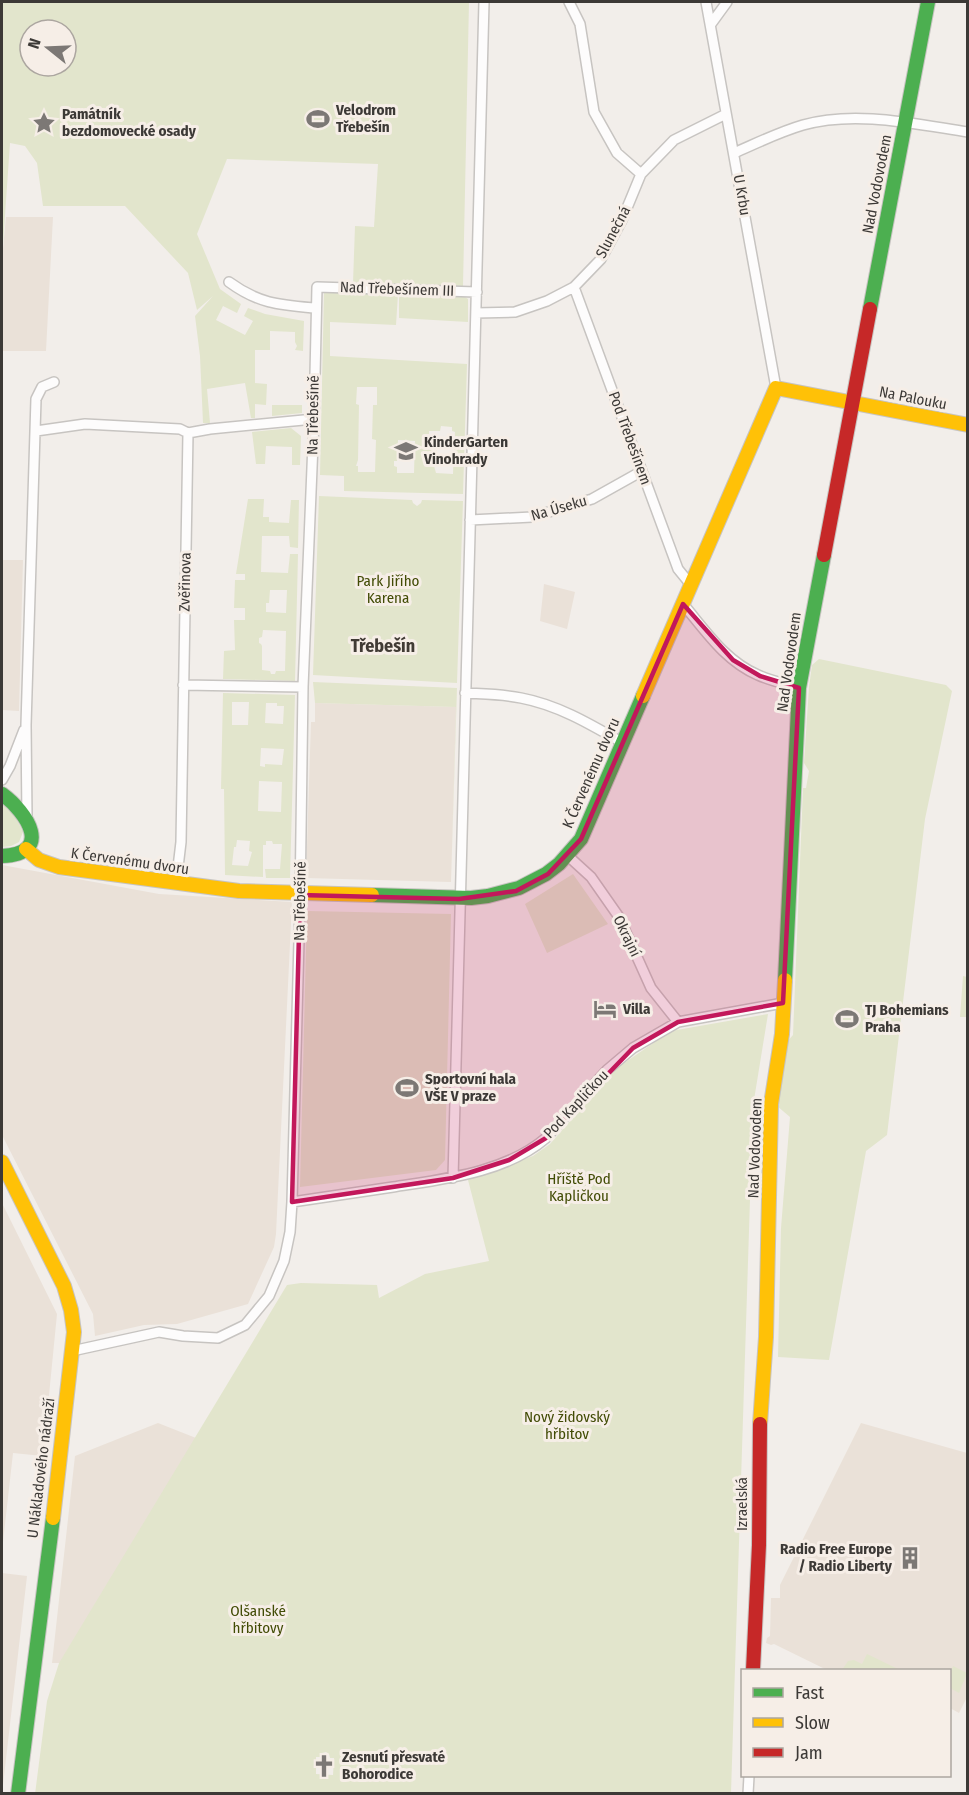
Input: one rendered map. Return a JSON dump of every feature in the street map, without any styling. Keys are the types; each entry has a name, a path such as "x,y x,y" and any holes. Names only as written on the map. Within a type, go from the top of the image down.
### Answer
{"street":[{"path":"453,1178 484,2"},
{"path":"569,2 580,24 594,112 617,153 641,174"},
{"name":"U Krbu","path":"706,2 776,388"},
{"path":"711,24 727,2"},
{"name":"Nad Vodovodem","path":"766,1337 771,1104 782,1035 799,688 928,2"},
{"name":"Slunečná","path":"476,313 515,312 547,302 574,287 601,259 622,220 641,174 674,140 726,114"},
{"path":"735,153 804,124 824,121 857,119 905,122 968,132"},
{"path":"229,282 244,293 273,304 315,308"},
{"name":"Nad Třebešínem III","path":"316,287 477,292"},
{"name":"Na Třebešíně","path":"72,1351 159,1332 218,1338 244,1325 269,1296 284,1261 290,1232 292,1202 303,687 314,419 316,287"},
{"name":"Pod Třebešínem","path":"574,287 678,569 691,585"},
{"path":"2,856 14,855 26,849 32,837 27,820 26,725 36,399 42,387 54,382"},
{"path":"776,388 852,403"},
{"name":"K Červenému dvoru","path":"26,849 47,865 176,884 300,895 484,898 516,891 549,874 568,856 581,839 590,820 776,388"},
{"name":"Na Palouku","path":"852,403 968,425"},
{"path":"36,431 85,424 180,429 188,434 210,429 314,419"},
{"name":"Zvěřinova","path":"176,884 181,842 188,434"},
{"name":"Na Úseku","path":"470,520 532,517 592,499 642,471"},
{"path":"683,604 713,641 733,660 760,676 799,688"},
{"path":"183,685 303,687"},
{"path":"465,693 508,696 549,705 578,717 623,743"},
{"path":"2,780 26,725"},
{"path":"2,794 17,806 27,820"},
{"name":"Okrajní","path":"568,856 591,877 619,917 651,988 678,1022"},
{"name":"Pod Kapličkou","path":"292,1202 453,1178 509,1160 534,1148 562,1122 607,1070 633,1048 678,1022 783,1004"},
{"name":"U Nákladového nádraží","path":"2,1162 64,1286 73,1320 72,1351 18,1794"},
{"name":"Izraelská","path":"753,1669 759,1545 759,1423 766,1337"},
{"path":"748,1794 749,1777"}],"highlighted area":[{"path":"683,604 733,660 760,676 799,688 783,1003 678,1022 633,1048 546,1138 509,1160 453,1178 292,1202 300,895 459,899 516,891 548,874 581,839"}],"shaded area":[{"path":"6,217 53,217 46,351 2,351 2,259"},
{"path":"2,560 23,560 19,711 2,710"},
{"path":"544,584 575,592 567,629 540,621"},
{"path":"315,703 456,707 451,882 306,878 311,722 315,722"},
{"path":"2,865 159,894 292,902 276,1234 274,1247 248,1304 177,1324 144,1325 95,1336 93,1314 2,1135"},
{"path":"2,1203 57,1314 43,1456 13,1453 2,1551"},
{"path":"158,1423 196,1438 61,1663 52,1663 75,1456"},
{"path":"861,1423 967,1453 968,1695 959,1713 951,1709 951,1669 825,1669 774,1644 766,1643 770,1636 771,1598 780,1598 780,1585"},
{"path":"2,1573 27,1576 2,1794"}],"green space":[{"path":"2,2 469,2 463,286 353,283 355,226 374,227 378,164 227,159 197,234 220,289 241,304 237,313 223,306 216,320 245,335 253,321 244,316 248,308 265,314 304,321 303,351 295,350 297,346 295,332 270,331 270,350 255,350 255,383 267,384 266,405 255,404 255,418 251,418 245,383 207,389 210,423 203,423 200,356 195,316 213,296 197,310 188,273 125,206 43,206 37,163 25,146 10,143 2,259"},
{"path":"339,291 398,294 396,325 330,322 330,356 467,364 463,494 344,491 344,476 320,475 324,293 339,293","holes":["357,387 377,387 377,405 373,405 372,439 376,440 375,472 358,472 358,466 356,466 359,405 356,404","441,426 452,427 452,431 455,432 453,474 436,473 433,462 436,462 437,442 429,442 429,431 440,431","398,440 415,441 414,473 397,473 397,467 394,466 394,461 397,461"]},
{"path":"399,294 462,295 468,299 468,322 399,318"},
{"path":"272,405 302,405 302,413 272,416"},
{"path":"291,428 301,436 300,465 292,465 292,447 266,446 265,464 256,464 252,432"},
{"name":"Park Jiřího Karena","path":"319,496 412,500 417,506 422,500 463,501 457,683 313,675"},
{"path":"248,499 264,499 263,517 269,517 269,522 289,523 291,500 299,500 298,548 290,547 289,536 262,536 261,572 288,573 290,554 298,554 295,681 223,679 224,651 235,650 234,620 245,620 245,608 234,608 235,580 245,580 245,574 236,574","holes":["270,590 287,590 286,613 266,612","263,630 286,631 285,671 276,671 275,674 271,674 270,671 262,670 262,646 259,638 262,637"]},
{"name":"TJ Bohemians Praha","path":"819,659 946,685 952,691 925,819 887,1135 866,1151 829,1360 778,1357 781,1228 790,1117 777,1106 786,1043 793,1035 803,788 806,788 809,771 804,763 809,687 812,665"},
{"path":"313,682 457,688 451,882 456,707 315,703"},
{"path":"223,693 295,695 290,878 266,878 265,869 280,869 282,844 273,844 272,841 266,841 266,845 263,845 263,877 225,875 224,789 221,789","holes":["232,702 249,702 248,725 232,725","266,703 277,703 277,706 284,706 283,724 265,723","261,748 284,749 282,765 260,766","259,781 282,782 281,812 258,811","237,840 250,841 249,851 252,852 248,866 232,865 234,847 236,847"]},
{"path":"2,804 15,816 23,832 19,842 2,847"},
{"path":"573,874 608,924 547,953 525,904"},
{"path":"307,911 451,914 445,1160 436,1170 300,1187"},
{"path":"963,976 967,977 967,1017 960,1017"},
{"path":"768,1014 753,1106 731,1793 35,1794 47,1701 59,1663 287,1285 301,1283 377,1285 379,1298 425,1274 489,1261 468,1180 533,1156 550,1144 614,1070 671,1031","holes":["326,1752 330,1758 334,1758 333,1775 316,1774 316,1757"]},
{"path":"867,1654 898,1669 843,1669 848,1661 854,1660 862,1664"},
{"path":"953,1666 967,1673 959,1693 951,1689"}],"traffic: fast":[{"path":"870,309 928,2"},
{"path":"785,980 799,688 824,555"},
{"path":"372,895 471,898 488,896 519,888 546,874 559,864 581,839 643,696"},
{"path":"2,794 20,811 31,831 31,840 27,848 18,854 2,856"},
{"path":"18,1794 53,1518"}],"traffic: slow":[{"path":"643,696 776,388 968,425"},
{"path":"26,849 39,860 59,867 239,891 372,895"},
{"path":"760,1424 766,1337 771,1104 782,1034 785,980"},
{"path":"2,1162 64,1286 71,1310 74,1332 53,1518"}],"traffic: jam":[{"path":"824,555 870,309"},
{"path":"753,1669 759,1545 760,1424"}],"place":[{"name":"Velodrom Třebešín","path":"318,119"},
{"name":"Památník bezdomovecké osady","path":"44,123"},
{"name":"KinderGarten Vinohrady","path":"406,451"},
{"name":"Villa","path":"605,1009"},
{"name":"TJ Bohemians Praha","path":"847,1019"},
{"name":"Sportovní hala VŠE V praze","path":"407,1088"},
{"name":"Radio Free Europe / Radio Liberty","path":"910,1558"},
{"name":"Zesnutí přesvaté Bohorodice","path":"324,1766"}],"district":[{"name":"Třebešín","path":"383,646"}],"park label":[{"name":"Hříště Pod Kapličkou","path":"579,1188"},
{"name":"Nový židovský hřbitov","path":"567,1426"},
{"name":"Olšanské hřbitovy","path":"258,1620"}]}
